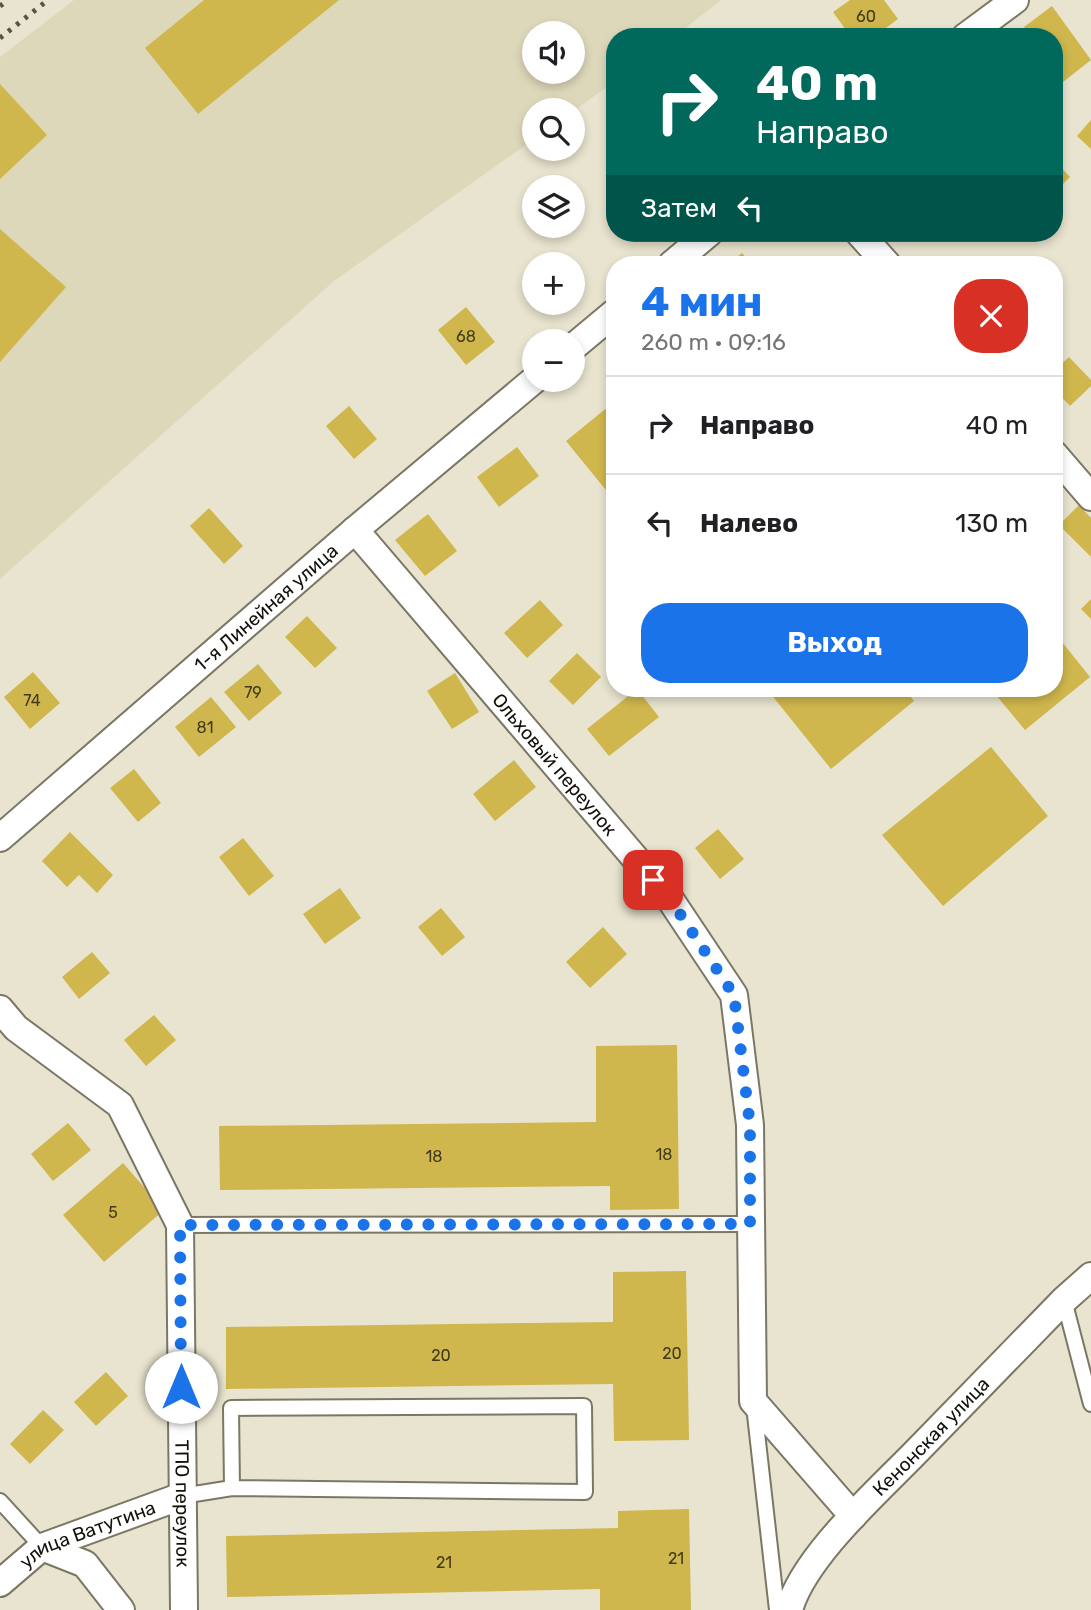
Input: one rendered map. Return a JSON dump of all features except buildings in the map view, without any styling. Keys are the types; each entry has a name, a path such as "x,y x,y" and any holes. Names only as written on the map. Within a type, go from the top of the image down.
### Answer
{"street":[{"path":"977,28 1016,0"},
{"path":"682,256 698,242"},
{"path":"867,242 880,256"},
{"path":"585,337 606,320"},
{"name":"1-я Линейная улица","path":"0,838 355,530 522,390"},
{"path":"1063,464 1091,497"},
{"name":"Ольховый переулок","path":"355,530 670,899 734,995 750,1125 753,1401"},
{"name":"ТПО переулок","path":"0,1009 16,1028 120,1105 180,1225 184,1610"},
{"name":"Кенонская улица","path":"789,1610 793,1595 807,1571 853,1516 1064,1300 1091,1276"},
{"path":"753,1401 853,1516"},
{"name":"улица Ватутина","path":"0,1583 42,1548 182,1496"},
{"path":"42,1548 85,1564 121,1610"}],"lane":[{"path":"180,1225 750,1224"},
{"path":"1064,1300 1091,1404"},
{"path":"753,1401 777,1610"},
{"path":"182,1496 232,1488 585,1492 584,1406 231,1408 232,1488"},
{"path":"0,1501 42,1548"}],"shaded area":[{"path":"74,0 721,0 685,28 606,28 606,88 585,103 585,98 522,98 522,148 334,281 0,579 0,57"}],"railway":[{"path":"0,6 8,0"},
{"path":"0,38 48,0"}],"route":[{"path":"181,1387 180,1225 750,1224 750,1125 734,995 670,899 653,880"}]}
